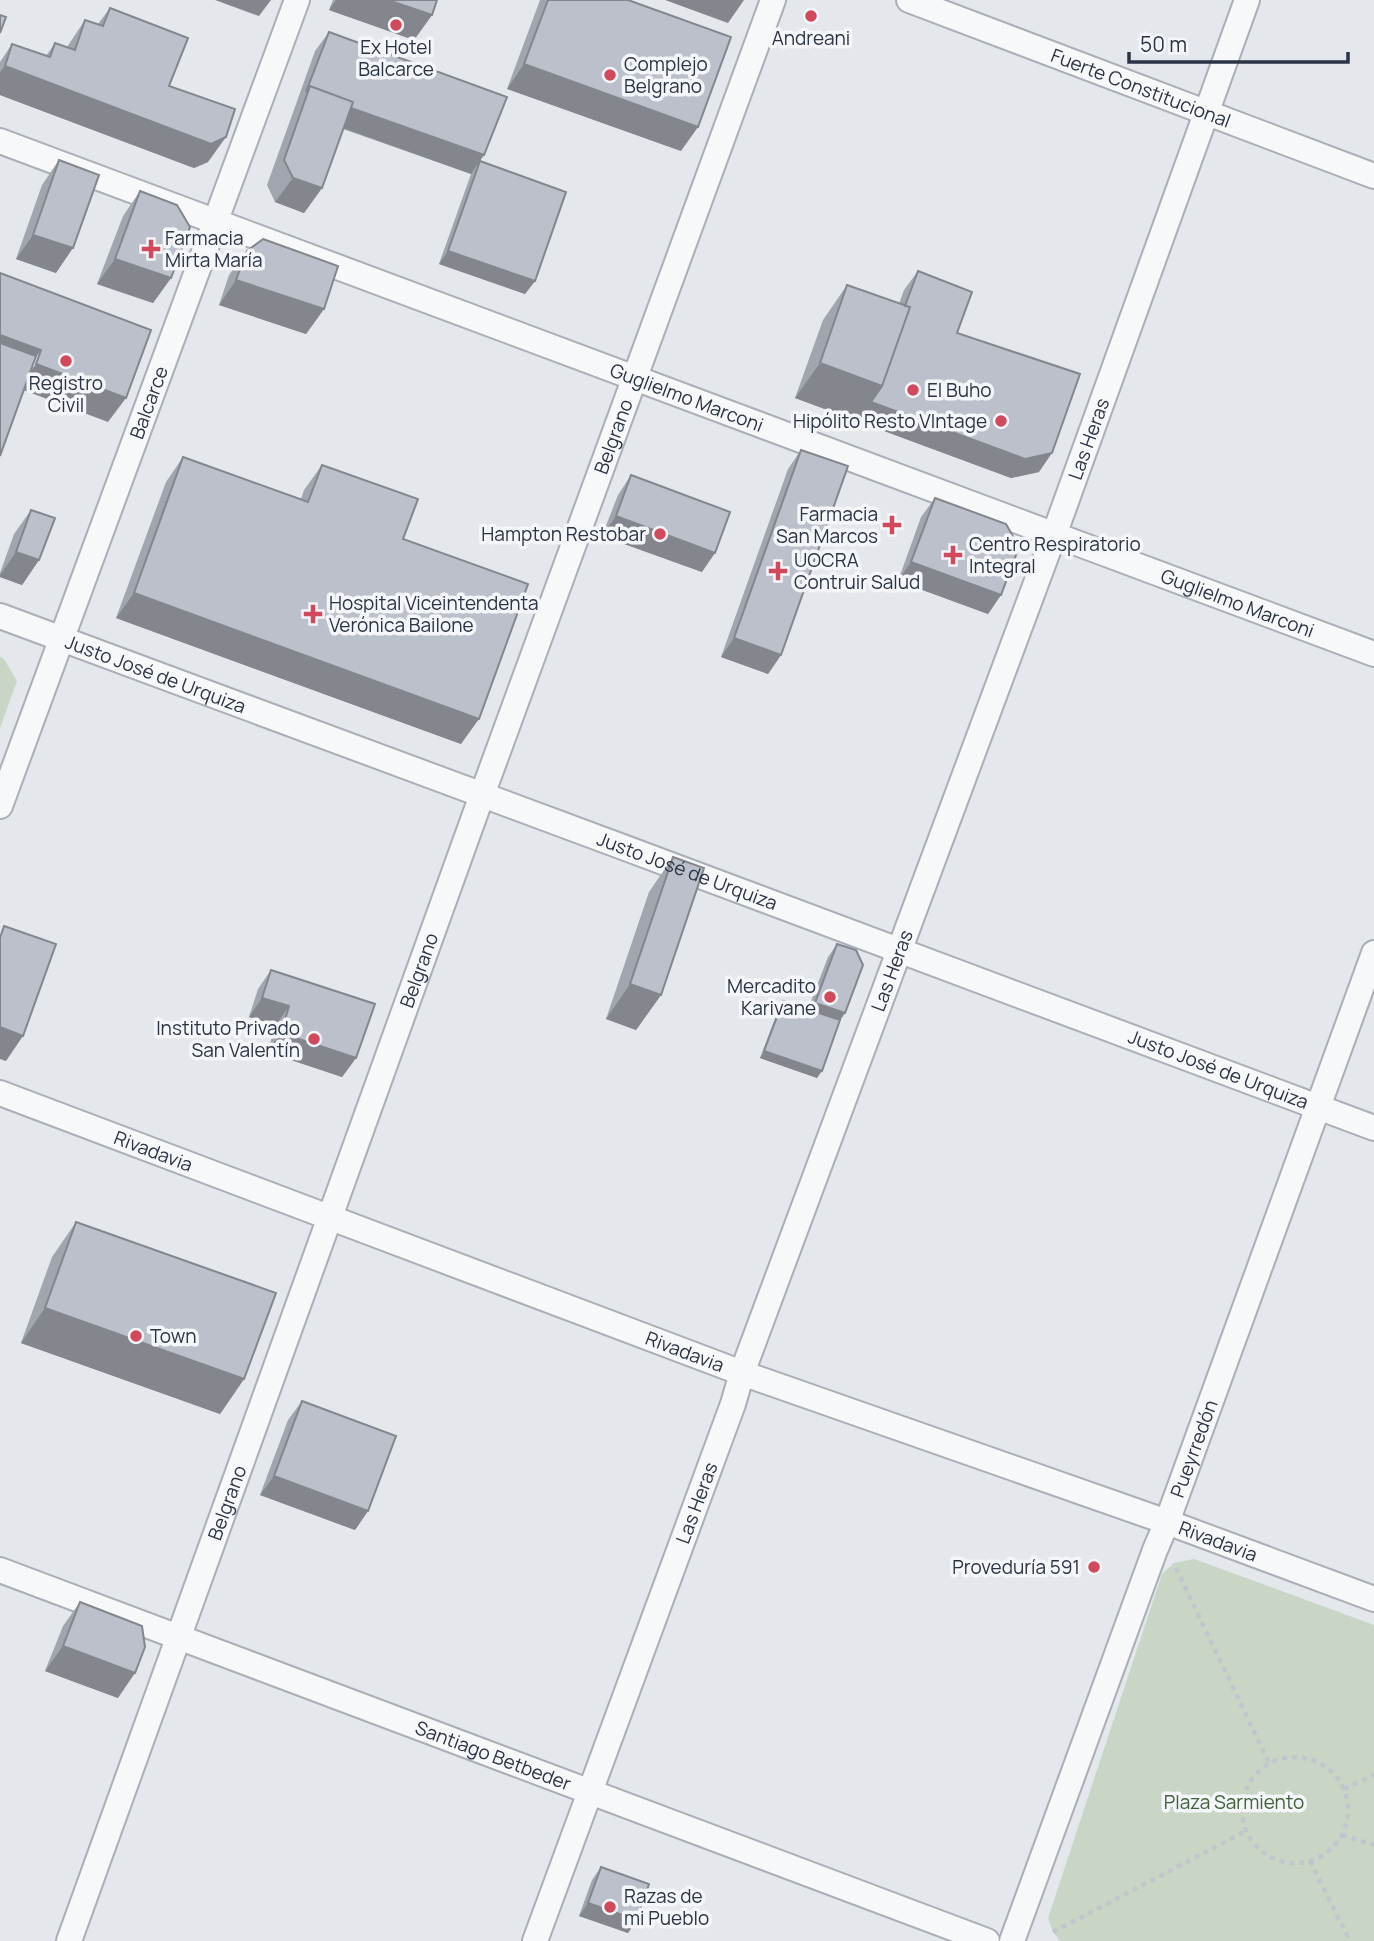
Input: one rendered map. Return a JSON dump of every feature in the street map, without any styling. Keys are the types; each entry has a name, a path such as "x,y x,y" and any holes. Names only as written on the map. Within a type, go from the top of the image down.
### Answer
{"street":[{"name":"Balcarce","path":"0,806 297,0"},
{"name":"Belgrano","path":"69,1941 482,795 773,0"},
{"name":"Fuerte Constitucional","path":"909,0 1374,176"},
{"name":"Las Heras","path":"535,1941 1054,535 1247,0"},
{"name":"Guglielmo Marconi","path":"0,141 1374,654"},
{"name":"Justo José de Urquiza","path":"0,616 901,948 1374,1128"},
{"name":"Pueyrredón","path":"1012,1941 1374,953"},
{"name":"Rivadavia","path":"0,1093 743,1373 1167,1522 1374,1599"},
{"name":"Santiago Betbeder","path":"0,1570 987,1941"}],"path":[{"path":"1174,1563 1269,1763"},
{"path":"1286,1757 1304,1757 1321,1763 1335,1774 1344,1790 1348,1812 1342,1835 1323,1855 1310,1861 1295,1863 1273,1857 1254,1844 1246,1831 1242,1800 1256,1773 1269,1763 1286,1757"},
{"path":"1344,1790 1374,1775"},
{"path":"1053,1932 1246,1831"},
{"path":"1342,1835 1374,1844"},
{"path":"1310,1861 1350,1941"}],"green space":[{"path":"0,657 4,659 17,681 0,728"},
{"name":"Plaza Sarmiento","path":"1194,1559 1374,1625 1374,1941 1060,1941 1053,1932 1048,1918 1162,1574 1174,1563"}],"building":[{"path":"388,0 437,0 432,15"},
{"name":"Complejo Belgrano","path":"548,0 628,0 731,37 698,127 524,64"},
{"path":"110,8 188,38 169,86 235,109 226,137 211,144 5,66 12,44 50,57 55,43 75,50 85,20 103,26"},
{"path":"0,15 6,17 0,33"},
{"path":"329,32 507,97 484,155 351,108 353,102 310,86 306,92"},
{"path":"310,86 353,102 322,188 293,178 284,160"},
{"path":"59,160 99,175 73,248 33,235"},
{"path":"480,161 566,192 535,281 448,251"},
{"path":"140,191 177,205 190,227 171,278 115,259"},
{"path":"263,239 338,266 324,309 236,280 247,251"},
{"path":"918,271 972,292 957,333 1080,374 1052,453 1025,459 871,402 882,386 910,307 905,306"},
{"path":"0,273 151,330 126,398 36,364 41,350 0,335"},
{"path":"847,285 910,307 882,386 820,363"},
{"path":"0,343 36,356 0,456"},
{"name":"UOCRA Contruir Salud","path":"801,450 848,466 781,655 734,638"},
{"name":"Hospital Viceintendenta Verónica Bailone","path":"183,457 308,502 322,465 418,499 403,539 528,584 479,719 134,593"},
{"path":"631,475 730,512 715,553 616,516"},
{"name":"Centro Respiratorio Integral","path":"935,498 1006,524 1019,547 1001,595 911,562"},
{"path":"31,510 55,518 39,560 16,552"},
{"path":"673,857 704,868 661,995 630,984"},
{"path":"4,926 56,944 23,1036 0,1027 0,938"},
{"name":"Mercadito Karivane","path":"837,944 856,950 863,965 845,1013 815,1003"},
{"path":"271,970 375,1004 356,1058 281,1033 289,1006 262,998"},
{"path":"783,1001 840,1020 822,1071 764,1051"},
{"path":"76,1222 276,1293 244,1379 45,1308"},
{"path":"302,1401 396,1436 368,1511 274,1476"},
{"path":"80,1602 142,1626 145,1647 135,1673 63,1646"},
{"path":"601,1867 649,1884 637,1920 588,1903"}],"place":[{"name":"Andreani","path":"811,16"},
{"name":"Ex Hotel Balcarce","path":"396,25"},
{"name":"Complejo Belgrano","path":"610,75"},
{"name":"Farmacia Mirta María","path":"151,249"},
{"name":"Registro Civil","path":"66,361"},
{"name":"El Buho","path":"913,390"},
{"name":"Hipólito Resto VIntage","path":"1001,421"},
{"name":"Farmacia San Marcos","path":"892,525"},
{"name":"Hampton Restobar","path":"660,534"},
{"name":"Centro Respiratorio Integral","path":"953,555"},
{"name":"UOCRA Contruir Salud","path":"778,571"},
{"name":"Hospital Viceintendenta Verónica Bailone","path":"313,614"},
{"name":"Mercadito Karivane","path":"830,997"},
{"name":"Instituto Privado San Valentín","path":"314,1039"},
{"name":"Town","path":"136,1336"},
{"name":"Proveduría 591","path":"1094,1567"},
{"name":"Razas de mi Pueblo","path":"610,1907"}]}
